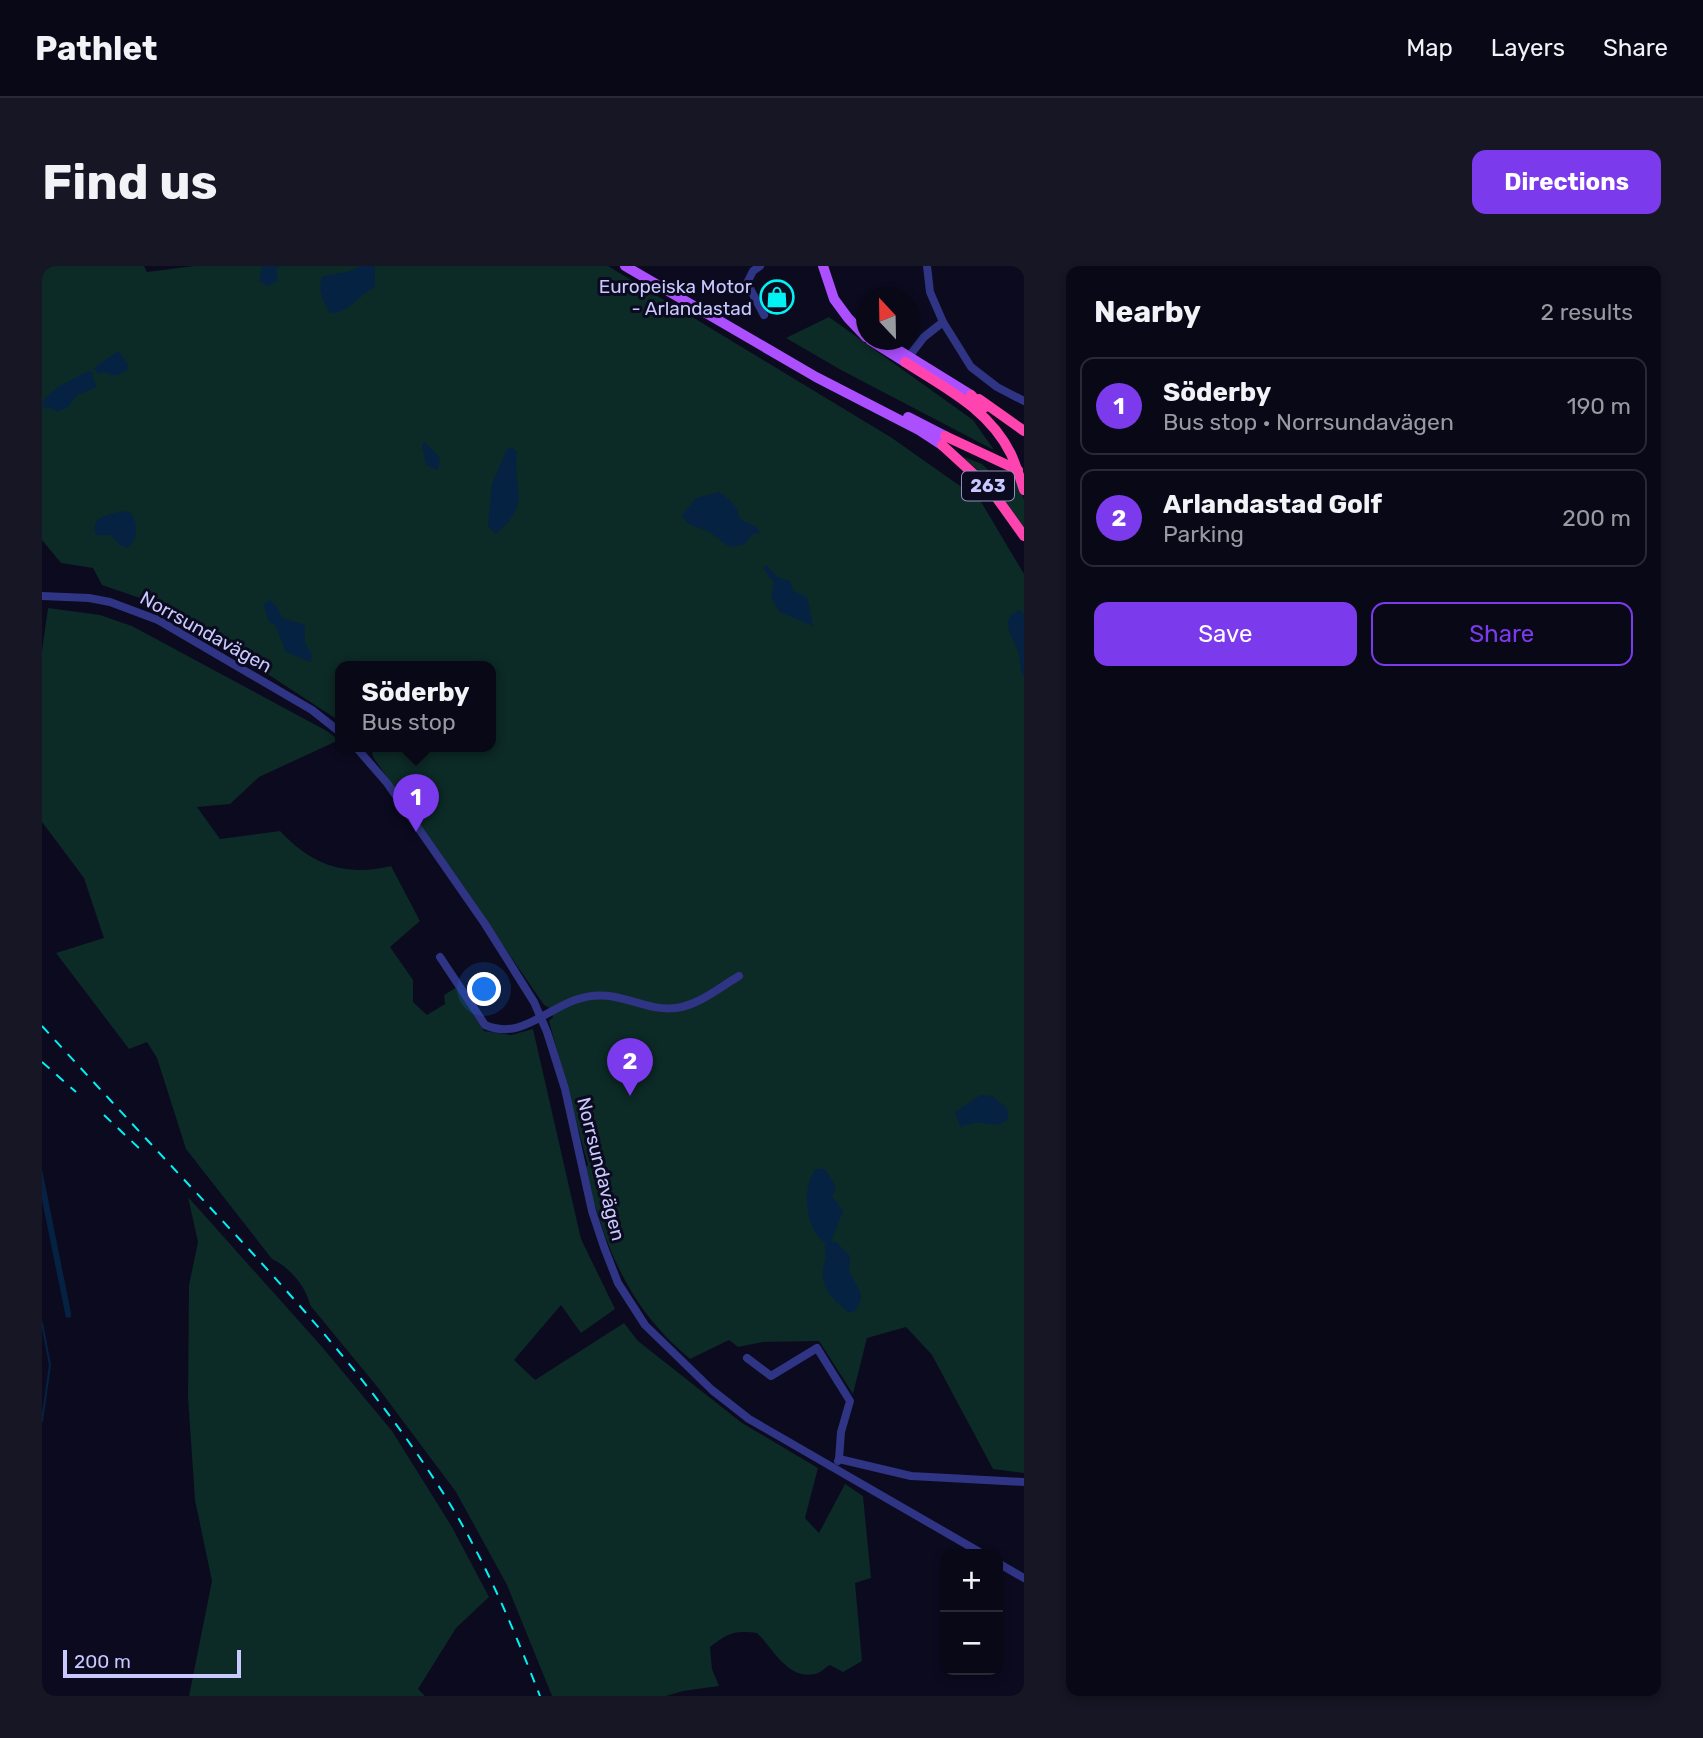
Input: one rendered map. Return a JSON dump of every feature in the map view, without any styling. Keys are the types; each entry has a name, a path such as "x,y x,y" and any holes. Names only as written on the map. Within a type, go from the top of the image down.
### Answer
{"highway":[{"path":"907,359 987,420 1012,456 1024,490"},
{"path":"971,395 989,404 1024,431"},
{"path":"971,395 1003,430 1018,455 1024,472"},
{"name":"263","path":"944,440 1024,472"},
{"name":"263","path":"944,440 991,490 1024,536"}],"main road":[{"name":"263","path":"625,266 816,377 944,440"},
{"path":"823,266 846,307 856,317"},
{"path":"828,279 829,288 840,309 856,326"},
{"path":"890,350 971,395"},
{"path":"895,350 907,359"}],"street":[{"path":"760,266 753,271 747,283 764,315"},
{"path":"928,267 930,292 943,322 971,367 997,387 1024,401"},
{"path":"907,359 924,337 943,322"},
{"name":"Norrsundavägen","path":"42,596 89,598 110,602 159,620 312,710 335,728"},
{"name":"Norrsundavägen","path":"360,752 387,783 485,925 542,1017 565,1089 592,1211 618,1283 645,1325 712,1390 749,1419 974,1549"},
{"path":"440,957 485,1025 496,1030 514,1030 575,1000 604,995 655,1007 676,1008 710,994 739,975"},
{"path":"747,1358 771,1376 817,1348 850,1401 841,1432 839,1459 833,1468"},
{"path":"839,1459 911,1475 1024,1482"},
{"path":"1003,1566 1024,1578"}],"green space":[{"path":"42,266 144,266 147,272 194,266 608,266 892,438 980,500 1024,574 1024,1473 993,1469 932,1355 906,1327 867,1338 853,1394 819,1341 763,1342 738,1347 729,1340 690,1359 666,1337 632,1293 612,1253 596,1211 585,1168 588,1165 549,1021 553,1017 550,1008 544,1005 373,757 372,752 496,752 496,661 335,661 335,718 163,606 102,585 93,568 61,563 42,540"},
{"path":"829,317 856,336 856,350 875,350 973,420 994,450 841,370 786,338"},
{"path":"961,456 982,464 996,478 1003,476 1005,471 1017,477 1024,500 1024,529 979,471"},
{"path":"48,608 100,615 132,626 335,737 335,742 259,777 230,804 197,807 220,839 280,831 304,852 330,865 359,870 391,866 420,921 390,947 413,980 413,1002 427,1015 445,1004 444,995 457,987 484,1031 511,1035 533,1029 581,1239 615,1309 581,1333 561,1305 514,1360 535,1380 624,1323 638,1341 742,1423 818,1468 805,1518 819,1533 845,1484 863,1496 871,1578 855,1583 862,1661 843,1672 830,1665 817,1673 805,1675 789,1668 757,1633 737,1632 710,1647 712,1669 719,1686 666,1696 552,1696 507,1585 456,1492 379,1389 310,1305 296,1278 272,1259 186,1149 157,1058 147,1042 129,1049 56,953 104,938 84,878 42,822 42,651"},
{"path":"188,1197 323,1348 392,1431 452,1527 489,1597 456,1628 418,1689 425,1696 189,1696 212,1581 195,1500 188,1397 189,1285 198,1242"}],"water":[{"path":"262,266 281,266 276,268 278,280 268,286 259,281"},
{"path":"360,266 375,266 375,287 348,307 331,313 322,296 322,277 351,271"},
{"path":"118,351 128,365 127,371 115,376 103,372 98,374 94,368"},
{"path":"88,371 93,372 97,387 76,396 68,407 57,412 42,407 45,398 56,388"},
{"path":"425,442 440,458 438,470 426,465 422,444"},
{"path":"512,447 517,452 518,502 509,520 495,534 488,525 492,483 507,449"},
{"path":"719,492 737,509 740,519 754,525 760,533 752,534 745,544 730,547 711,533 691,525 682,515 696,498"},
{"path":"123,511 131,513 136,527 134,540 127,548 111,535 96,535 95,528 102,517"},
{"path":"767,565 777,577 790,581 793,591 807,597 813,626 780,612 771,598 774,583 763,568"},
{"path":"270,600 282,618 305,625 305,643 312,655 311,662 286,652 264,607"},
{"path":"1020,610 1024,614 1024,677 1008,627 1009,618"},
{"path":"981,1095 992,1096 1007,1108 1008,1119 995,1125 973,1123 960,1127 955,1112"},
{"path":"42,1169 71,1313 71,1317 66,1318 42,1200"},
{"path":"816,1169 825,1169 836,1187 832,1196 843,1211 831,1241 836,1242 850,1256 850,1273 861,1295 856,1310 850,1313 835,1300 824,1282 824,1246 827,1244 814,1230 807,1198 811,1177"}],"waterway":[{"path":"42,1323 50,1365 42,1421"}],"railway":[{"path":"42,1026 301,1307 391,1417 445,1496 473,1544 540,1696"},
{"path":"42,1062 76,1092"},
{"path":"104,1115 142,1151"}],"place":[{"name":"Europeiska Motor - Arlandastad","path":"777,297"},
{"name":"Söderby","path":"416,832"},
{"name":"Arlandastad Golf","path":"630,1096"}]}
